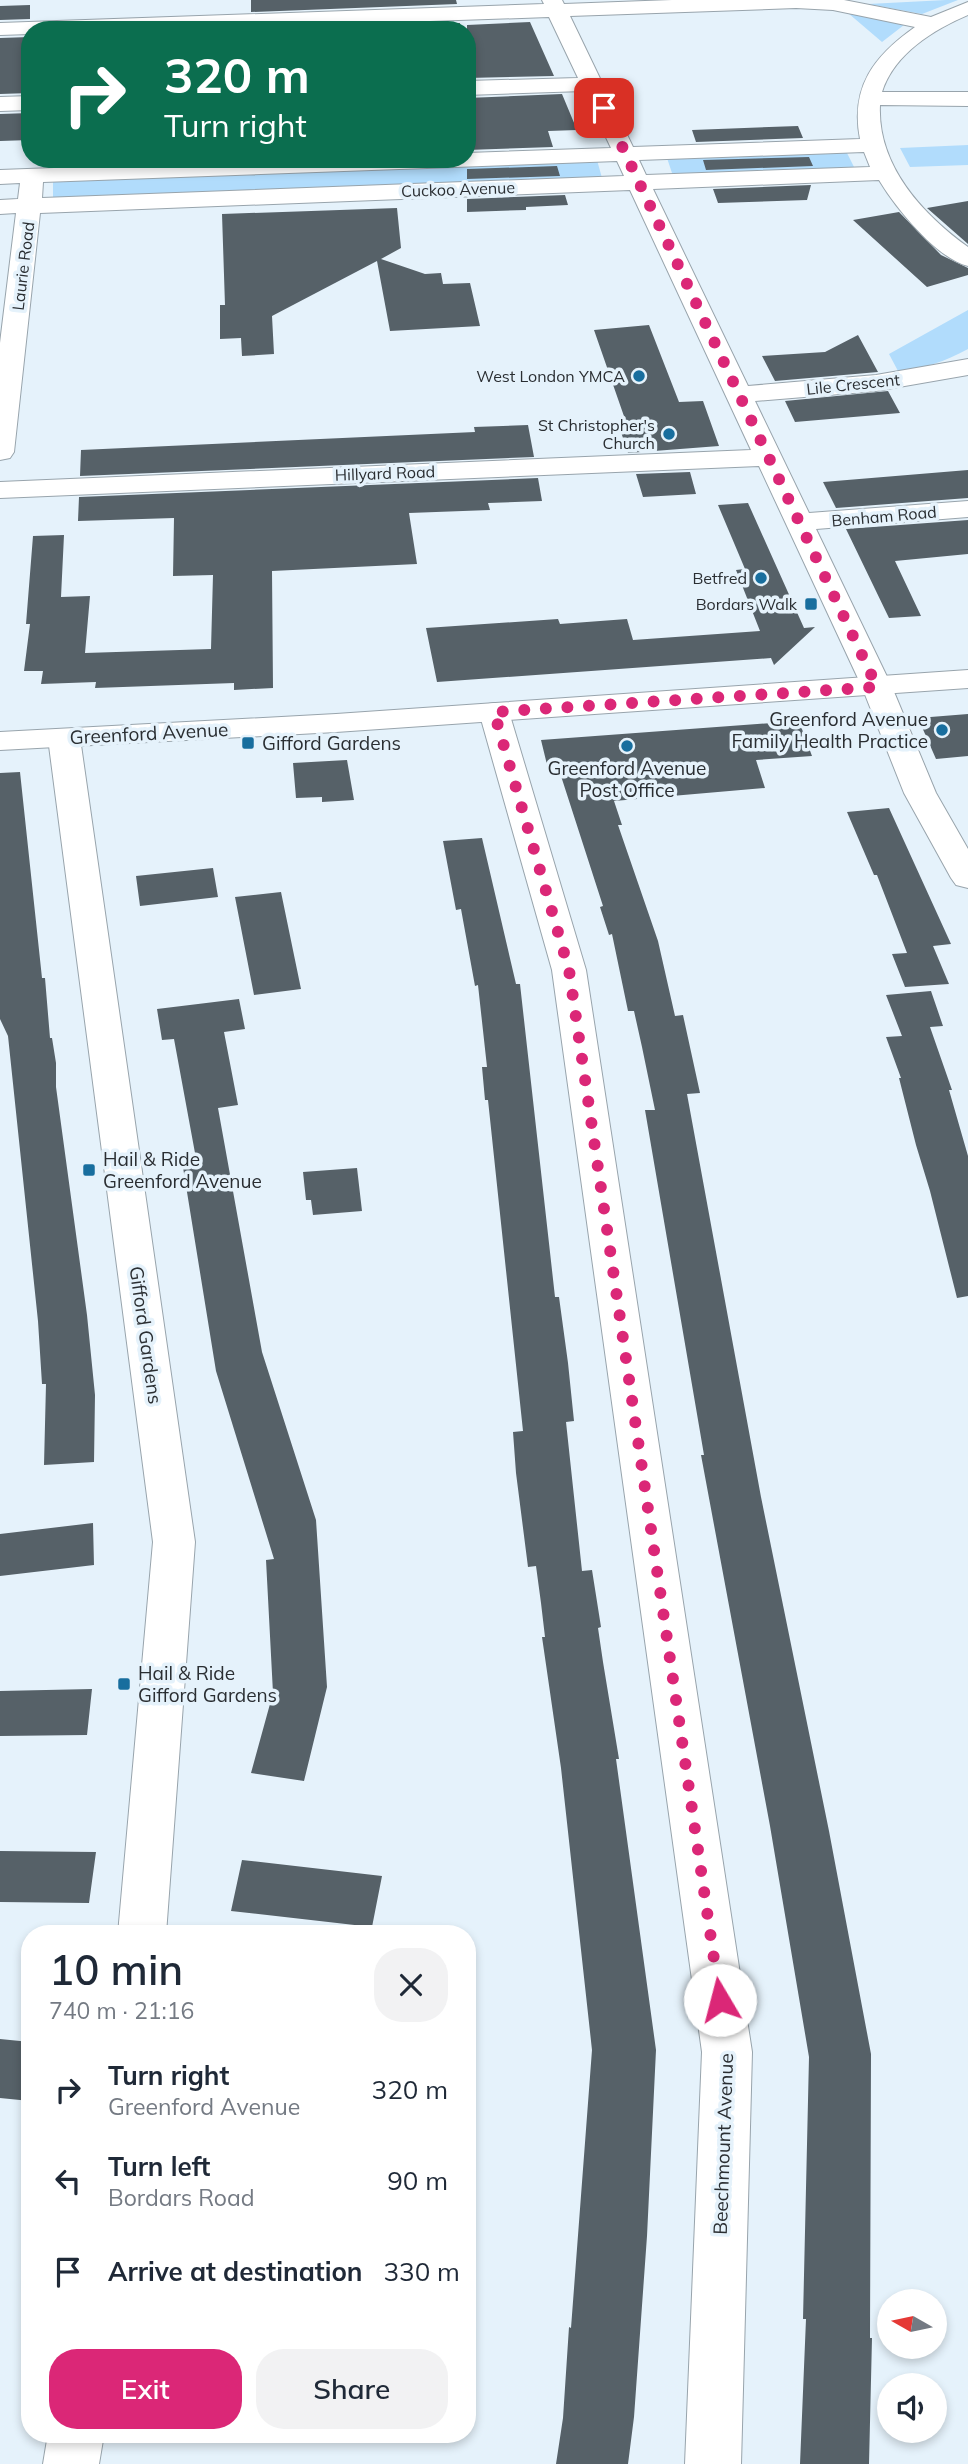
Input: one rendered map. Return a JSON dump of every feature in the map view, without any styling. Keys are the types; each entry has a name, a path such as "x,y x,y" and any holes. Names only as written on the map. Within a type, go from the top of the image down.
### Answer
{"street":[{"path":"185,21 554,5 806,3 833,4 934,24"},
{"path":"554,5 877,687 920,793 968,878"},
{"path":"968,8 934,24 896,52 877,76 869,99 873,145 885,173 913,213 968,259"},
{"path":"0,29 21,28"},
{"path":"476,88 593,84"},
{"path":"869,99 968,99"},
{"path":"0,104 21,103"},
{"name":"Cuckoo Avenue","path":"476,159 873,145"},
{"name":"Cuckoo Avenue","path":"0,177 230,168"},
{"name":"Cuckoo Avenue","path":"0,207 885,173"},
{"path":"30,206 32,175"},
{"name":"Laurie Road","path":"0,452 30,206"},
{"name":"Lile Crescent","path":"738,395 876,383 968,367"},
{"name":"Hillyard Road","path":"0,490 769,457"},
{"name":"Benham Road","path":"800,522 968,509"},
{"name":"Greenford Avenue","path":"0,741 494,712 968,679"},
{"name":"Beechmount Avenue","path":"494,712 569,970 727,2052 713,2464"},
{"name":"Gifford Gardens","path":"64,738 174,1542 143,1925"},
{"path":"71,2464 74,2443"}],"shaded area":[{"path":"958,0 922,14 868,4"},
{"path":"848,13 904,25 882,42"},
{"path":"968,145 968,165 910,167 900,148"},
{"path":"846,151 855,169 673,176 667,158"},
{"path":"597,160 602,178 53,199 53,179 368,168 476,168 476,164"},
{"path":"968,310 968,349 934,364 898,371 889,354"}],"building":[{"path":"251,0 456,0 457,4 251,12"},
{"path":"30,5 30,19 0,20 0,6"},
{"path":"530,22 554,76 476,78 476,25"},
{"path":"21,37 21,93 0,94 0,38"},
{"path":"562,94 577,130 548,131 553,147 476,150 476,98"},
{"path":"21,113 21,140 0,141 0,114"},
{"path":"798,126 803,138 696,142 692,130"},
{"path":"809,157 813,166 706,170 703,160"},
{"path":"557,166 560,176 467,179 467,169"},
{"path":"811,185 807,200 718,203 713,189"},
{"path":"565,195 568,205 467,212 467,199"},
{"path":"968,201 968,244 927,208"},
{"path":"397,208 401,248 381,259 425,274 441,273 443,284 470,283 480,326 390,331 377,261 272,316 274,354 242,356 241,338 220,339 220,305 225,305 222,214"},
{"path":"899,212 941,255 968,268 968,275 927,287 853,220"},
{"name":"West London YMCA","path":"649,325 679,402 703,401 719,446 628,453 618,423 626,422 594,330"},
{"path":"858,335 878,372 775,381 762,356 825,352"},
{"path":"888,391 900,413 795,422 785,401"},
{"path":"528,425 534,457 80,476 81,450 475,432 474,427"},
{"path":"968,470 968,498 836,508 823,482"},
{"path":"690,472 696,494 643,497 636,474"},
{"path":"538,478 542,501 488,503 490,510 409,513 417,564 272,571 273,688 234,690 234,683 95,688 96,682 41,684 43,671 24,671 30,624 26,624 33,536 64,535 61,597 90,596 85,653 211,649 213,575 173,576 174,518 78,521 79,497"},
{"path":"748,503 804,628 815,627 774,665 771,658 437,682 426,628 558,619 560,624 627,619 633,640 760,631 736,570 745,569 718,505"},
{"path":"968,520 968,554 895,561 921,616 889,618 846,529"},
{"name":"Greenford Avenue Family Health Practice","path":"968,714 968,756 936,759 918,718"},
{"path":"799,721 812,756 756,760 765,788 614,801 622,825 618,825 658,941 675,1016 683,1015 700,1093 687,1094 761,1497 871,2054 872,2338 869,2464 800,2464 806,2319 803,2319 809,2057 770,1826 701,1455 704,1455 645,1110 655,1110 634,1011 628,1011 612,934 609,935 600,907 603,906 561,776 550,777 541,740"},
{"path":"347,760 354,800 322,802 322,797 296,798 293,763"},
{"path":"20,772 42,978 45,978 50,1038 56,1063 56,1087 87,1315 95,1395 94,1462 44,1465 46,1384 42,1384 38,1321 8,1036 0,1019 0,773"},
{"path":"889,808 951,944 933,946 949,984 905,987 892,954 907,953 877,875 874,875 847,812"},
{"path":"482,838 516,984 520,984 555,1297 559,1297 568,1363 574,1421 566,1422 582,1571 592,1570 601,1627 598,1628 619,1759 616,1759 656,2050 647,2236 628,2464 556,2464 563,2418 569,2327 571,2328 592,2050 561,1768 542,1637 545,1637 541,1603 536,1566 528,1567 516,1473 513,1432 523,1431 488,1100 485,1100 482,1067 487,1067 478,985 475,986 461,909 456,910 443,841"},
{"path":"213,868 218,897 140,906 136,876"},
{"path":"281,892 301,989 254,995 235,897"},
{"path":"931,991 943,1026 930,1027 952,1090 949,1090 968,1156 968,1296 957,1298 901,1078 886,1037 902,1036 886,995"},
{"path":"239,999 245,1029 224,1032 238,1105 218,1108 262,1352 316,1520 327,1687 304,1781 251,1773 273,1693 266,1560 274,1559 216,1371 181,1155 195,1153 174,1039 162,1040 157,1009"},
{"path":"357,1168 362,1211 313,1215 311,1200 306,1200 303,1172"},
{"path":"93,1523 94,1565 0,1576 0,1534"},
{"path":"92,1689 87,1735 0,1736 0,1691"},
{"path":"0,1851 96,1852 89,1903 0,1902"},
{"path":"242,1860 382,1876 372,1925 231,1911"},
{"path":"0,2039 21,2041 21,2100 0,2098"}],"place":[{"name":"West London YMCA","path":"639,376"},
{"name":"St Christopher's Church","path":"669,434"},
{"name":"Betfred","path":"761,578"},
{"name":"Bordars Walk","path":"811,604"},
{"name":"Greenford Avenue Family Health Practice","path":"942,730"},
{"name":"Gifford Gardens","path":"248,743"},
{"name":"Greenford Avenue Post Office","path":"627,746"},
{"name":"Hail & Ride Greenford Avenue","path":"89,1170"},
{"name":"Hail & Ride Gifford Gardens","path":"124,1684"}],"route":[{"path":"604,108 877,687 494,712 569,970 720,2000"}]}
